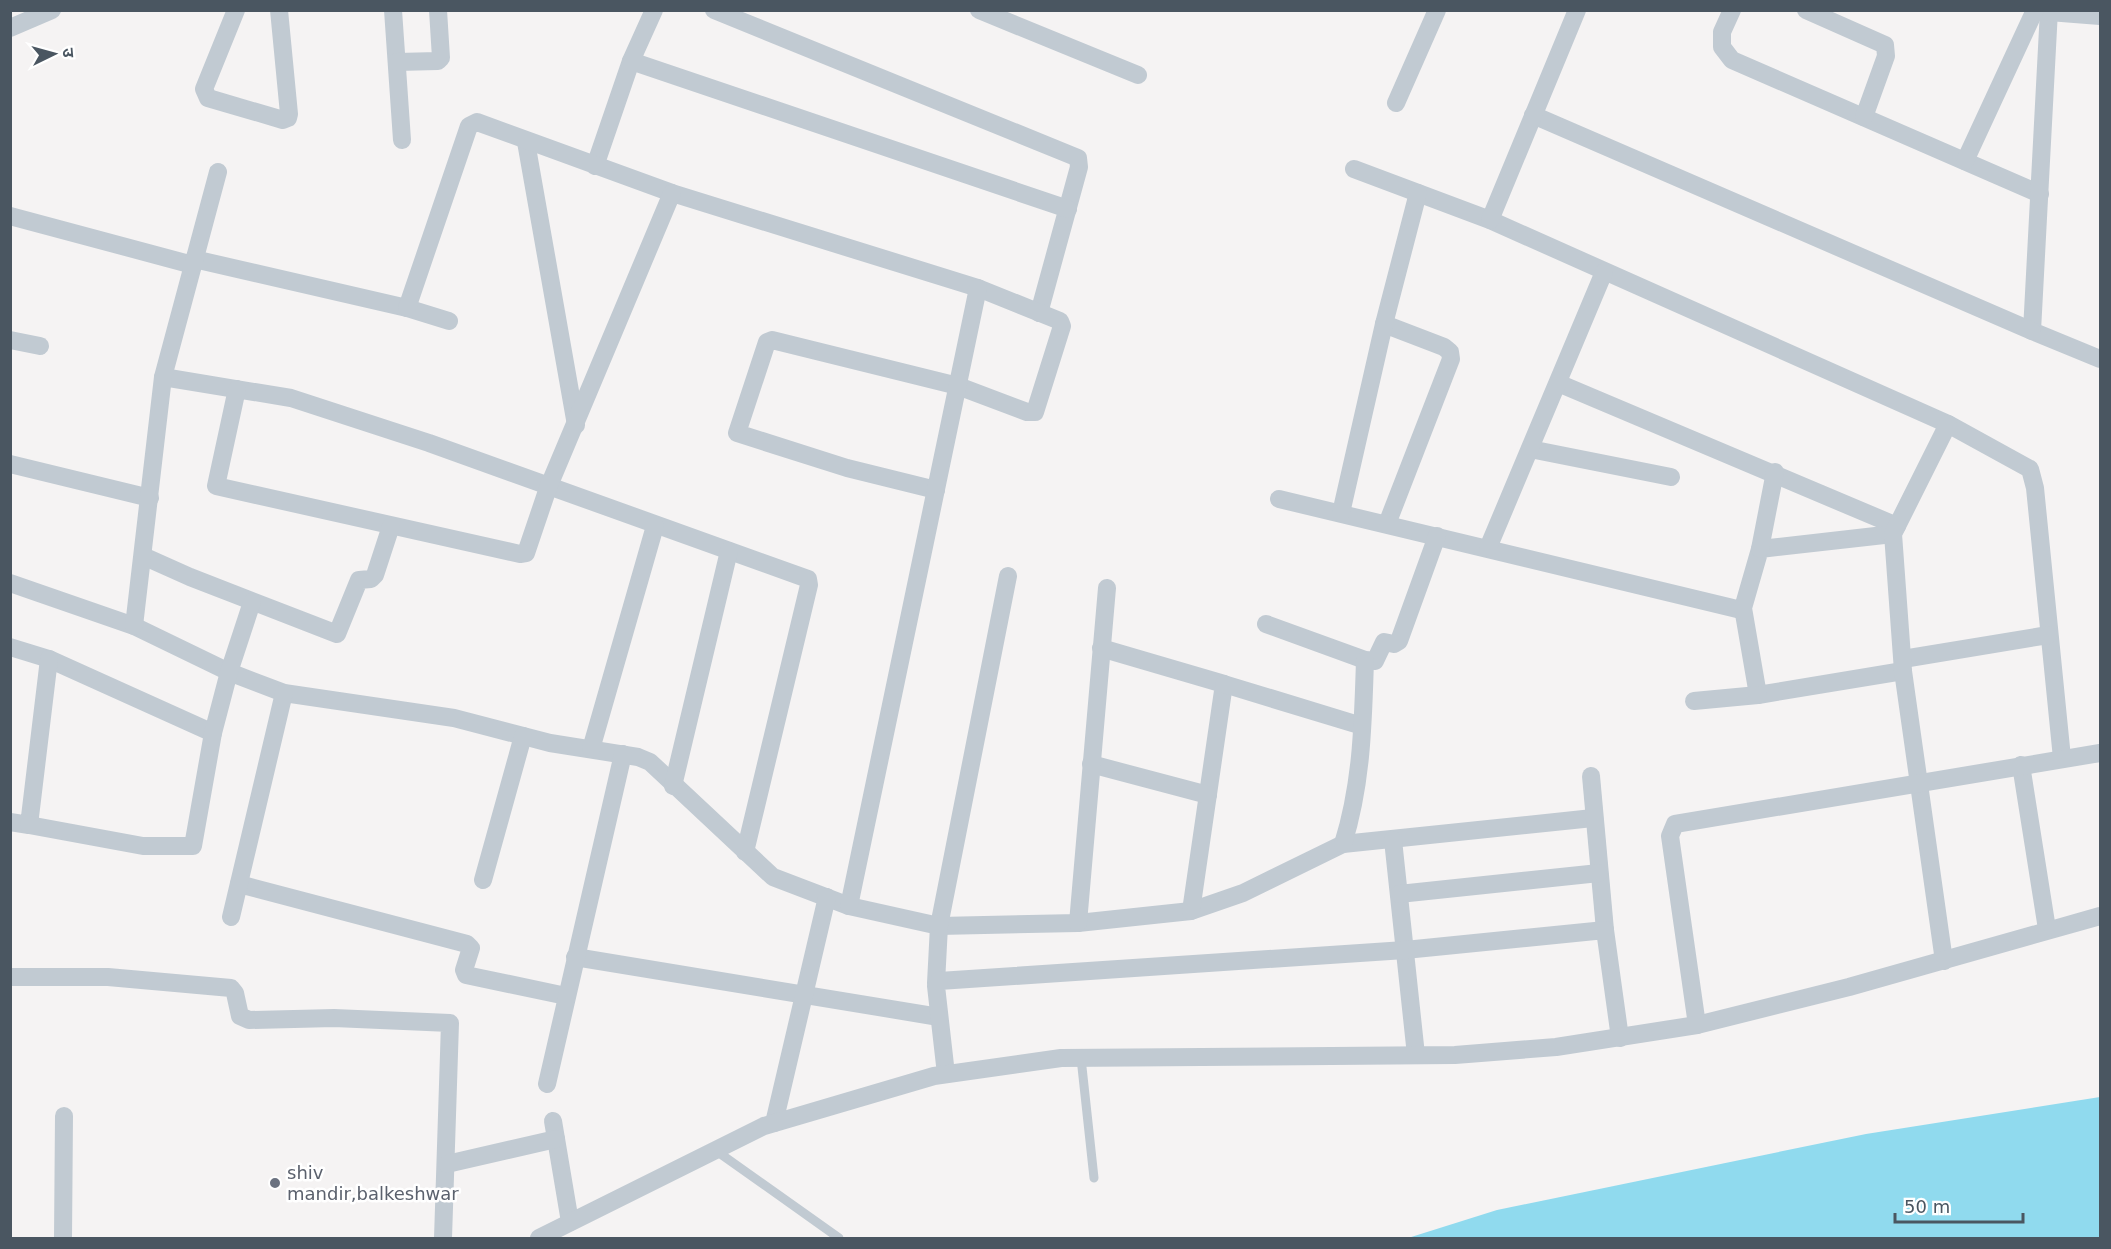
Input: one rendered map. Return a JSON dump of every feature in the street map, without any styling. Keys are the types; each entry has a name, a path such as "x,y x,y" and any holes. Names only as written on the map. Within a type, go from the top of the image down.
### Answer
{"street":[{"path":"10,28 52,10"},
{"path":"237,10 204,89 205,94 208,98 283,120 288,118 289,114 279,10"},
{"path":"393,10 402,140"},
{"path":"397,62 438,61 441,58 438,10"},
{"path":"595,166 631,61 654,10"},
{"path":"714,10 1075,156 1079,167 1039,314"},
{"path":"979,10 1138,75"},
{"path":"1396,103 1437,10"},
{"path":"1490,220 1577,10"},
{"path":"1732,10 1722,32 1722,47 1725,54 2040,194"},
{"path":"1806,10 1885,45 1887,56 1864,117"},
{"path":"2032,331 2040,194 2045,11"},
{"path":"1965,161 2045,11"},
{"path":"2045,11 2100,16"},
{"path":"631,61 1068,209"},
{"path":"1533,115 2100,359"},
{"path":"407,308 469,126 477,122 526,142 672,193 978,288 1060,321 1062,326 1035,412 1027,412 958,386 769,340 737,431 739,435 847,468 936,490"},
{"path":"526,142 576,425"},
{"path":"1354,169 1490,220 1948,424 2030,469 2035,488 2062,758"},
{"path":"134,626 164,377 218,172"},
{"path":"237,389 216,486 520,554 526,553 548,488 672,193"},
{"path":"1341,513 1384,324 1418,193"},
{"path":"10,216 194,262 407,308 448,321"},
{"path":"1488,548 1604,272"},
{"path":"849,906 978,288"},
{"path":"1384,324 1444,347 1450,352 1451,359 1388,524"},
{"path":"10,340 40,346"},
{"path":"164,377 291,398 429,442 548,488 803,575 809,585 745,852"},
{"path":"1558,383 1774,472 1895,530"},
{"path":"1944,960 1917,784 1903,665 1895,530 1948,424"},
{"path":"1530,448 1671,477"},
{"path":"10,464 150,498"},
{"path":"1758,695 1743,608 1760,549 1774,472"},
{"path":"1279,499 1737,609 1743,608"},
{"path":"143,556 252,602 338,634 359,580 373,578 375,575 391,525"},
{"path":"591,749 655,526"},
{"path":"1760,549 1895,530"},
{"path":"1266,624 1365,660 1375,661 1384,642 1394,644 1399,641 1437,536"},
{"path":"673,786 729,551"},
{"path":"946,1074 936,983 939,926 1008,576"},
{"path":"10,583 134,626 229,672 284,693 454,717 523,736 623,754 650,762 673,786 773,877 849,906 939,926 1078,923 1191,911 1243,893 1343,844 1593,818"},
{"path":"1078,923 1107,588"},
{"path":"10,822 143,846 189,848 195,841 213,733 229,672 252,602"},
{"path":"1694,701 1758,695 2048,635"},
{"path":"10,647 49,659 213,733"},
{"path":"1101,648 1362,726"},
{"path":"29,825 49,659"},
{"path":"1343,844 1357,795 1365,660"},
{"path":"1191,911 1224,684"},
{"path":"231,917 284,693"},
{"path":"483,880 523,736"},
{"path":"1696,1025 1670,836 1675,824 2100,753"},
{"path":"547,1084 623,754"},
{"path":"1091,764 1208,795"},
{"path":"2020,765 2046,929"},
{"path":"1591,776 1593,818 1605,930 1620,1038"},
{"path":"1393,840 1416,1055"},
{"path":"1399,894 1599,873"},
{"path":"240,884 467,944 471,948 464,970 466,975 566,996"},
{"path":"774,1123 827,897"},
{"path":"539,1239 715,1150 774,1123 946,1074 1061,1058 1513,1052 1620,1038 1696,1025 1849,987 2046,929 2100,916"},
{"path":"936,983 1405,950 1605,930"},
{"path":"575,957 939,1017"},
{"path":"10,977 108,977 231,988 235,993 240,1016 249,1020 334,1018 445,1021 452,1026 443,1239"},
{"path":"63,1239 64,1116"},
{"path":"447,1164 555,1130 570,1222"}],"lane":[{"path":"1081,1058 1094,1178"},
{"path":"715,1150 839,1239"}],"water":[{"path":"2100,1097 2100,1238 1408,1238 1497,1210 1866,1134"}],"place":[{"name":"shiv mandir,balkeshwar","path":"275,1183"}]}
